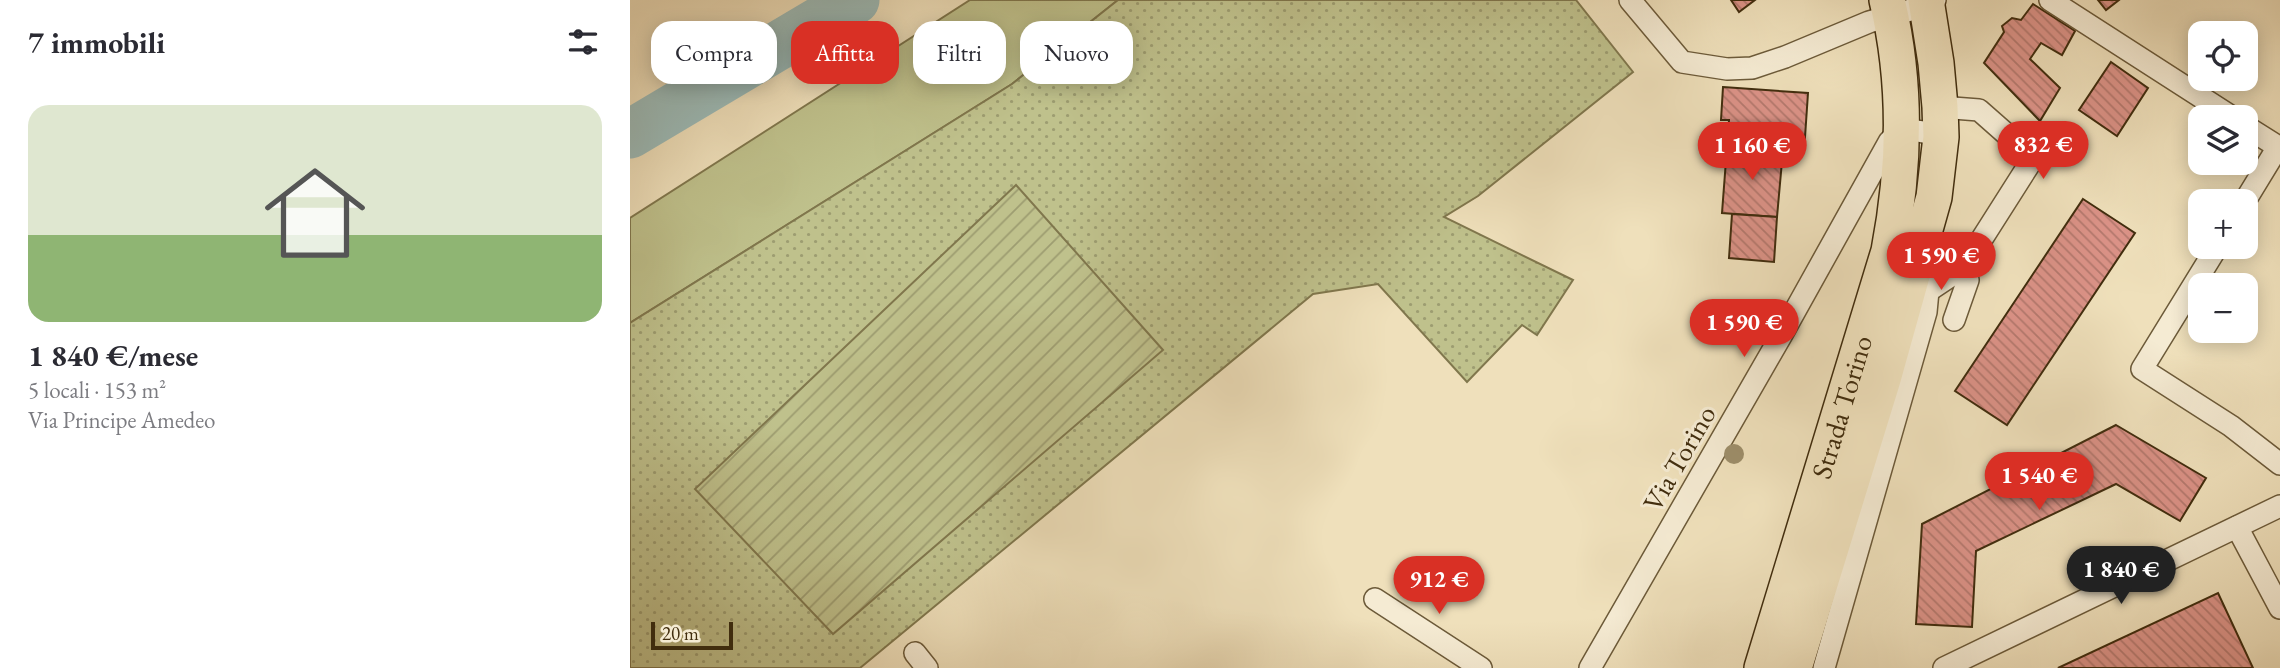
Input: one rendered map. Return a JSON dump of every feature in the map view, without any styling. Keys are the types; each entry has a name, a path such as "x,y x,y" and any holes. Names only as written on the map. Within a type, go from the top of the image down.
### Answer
{"main road":[{"name":"Strada Torino","path":"1794,668 1883,379 1934,197 1940,122 1930,2"},
{"name":"Strada Torino","path":"1762,668 1889,251 1898,206 1903,132 1898,66 1889,8"}],"street":[{"path":"1630,0 1682,62 1727,69 1752,68 1785,57 1869,22 1889,8 1930,2"},
{"path":"2050,0 2213,105"},
{"path":"1903,132 1979,110 2030,155 2032,160 1964,267 1928,291"},
{"name":"Via Torino","path":"1590,668 1889,142 1903,132"},
{"path":"2253,189 2279,147 2258,134"},
{"name":"Strada Torino","path":"1824,668 1926,312 1928,291 1923,239"},
{"path":"2210,259 2142,369 2231,426 2280,464"},
{"path":"1954,320 1968,280 1964,267"},
{"path":"1944,668 2280,506"},
{"path":"2237,527 2280,608"},
{"path":"1375,599 1452,659 1481,668"}],"green space":[{"path":"970,0 1118,0 1092,21 1020,21 1020,78 1012,84 630,323 630,218 839,84 899,84 899,46 913,37 913,84 1006,84 1006,21 937,21"},
{"path":"1118,0 1576,0 1633,72 1478,196 1444,217 1573,280 1537,335 1522,325 1467,382 1378,284 1313,294 860,668 630,668 630,323 1020,78 1020,84 1133,84 1133,21 1092,21"},
{"path":"1016,185 1163,350 833,634 695,489"}],"building":[{"path":"1731,0 1755,0 1739,12"},
{"path":"2098,0 2119,0 2106,10"},
{"path":"2033,4 2075,31 2062,55 2041,43 2030,59 2060,88 2040,121 1984,63 2004,32 2002,26 2012,18 2021,20"},
{"path":"2111,62 2148,88 2117,136 2079,110"},
{"path":"1723,87 1808,93 1804,152 1727,147 1729,120 1721,120"},
{"path":"1727,147 1783,150 1777,217 1722,213"},
{"path":"2083,199 2135,233 2007,425 1955,391"},
{"path":"1732,214 1777,217 1774,262 1729,258"},
{"path":"2116,425 2206,478 2180,521 2116,484 1976,551 1972,627 1916,624 1922,524"},
{"path":"2218,593 2253,668 2058,668"}],"waterway":[{"path":"630,134 855,0"}]}
